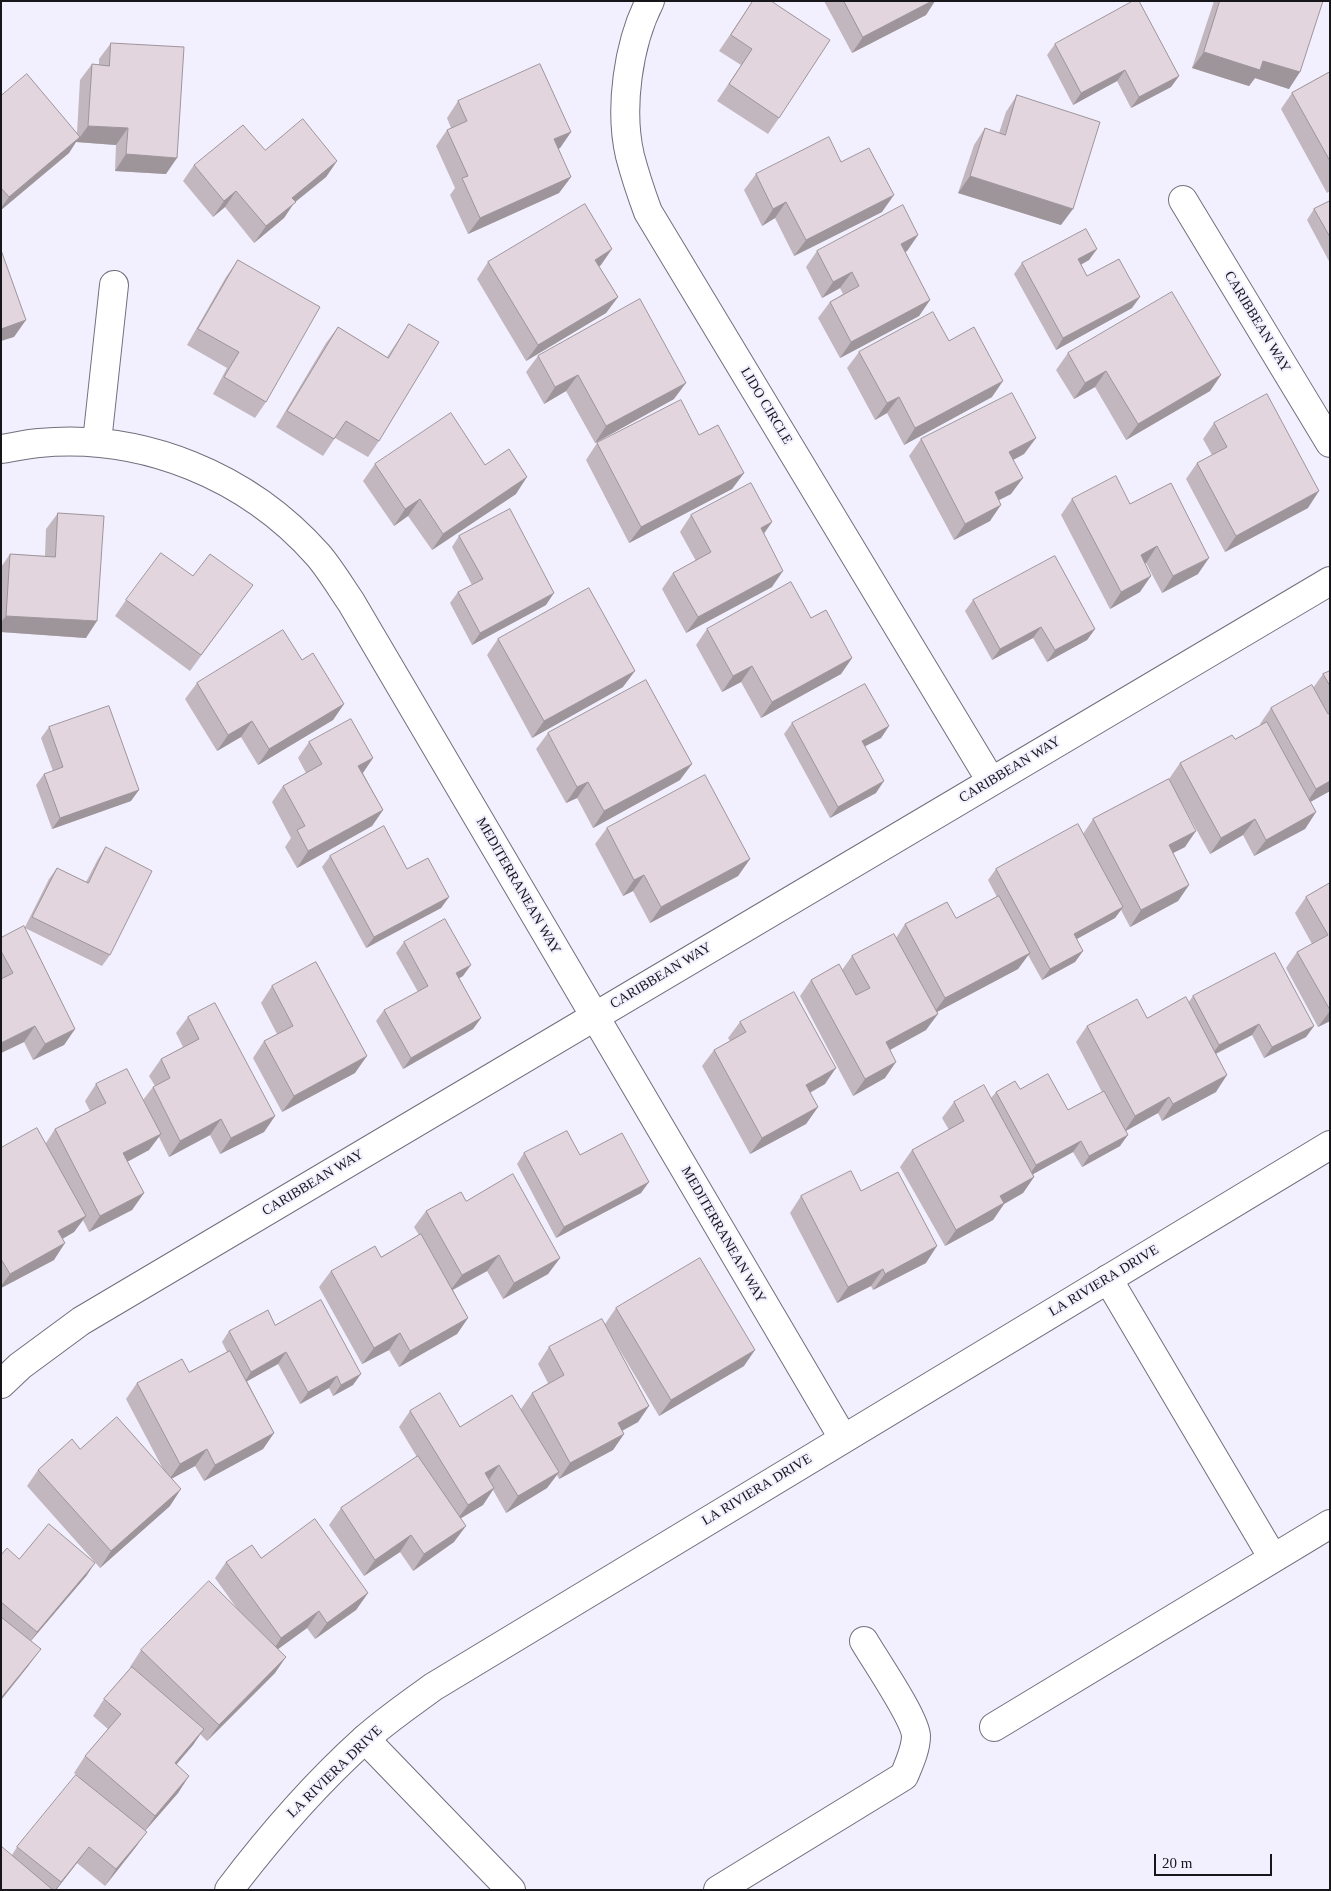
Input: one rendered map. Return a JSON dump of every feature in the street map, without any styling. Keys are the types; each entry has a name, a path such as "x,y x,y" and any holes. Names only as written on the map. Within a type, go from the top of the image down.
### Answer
{"street":[{"name":"LIDO CIRCLE","path":"643,3 629,65 626,125 630,155 648,212 991,781"},
{"name":"CARIBBEAN WAY","path":"1183,200 1330,443"},
{"path":"97,442 114,285"},
{"name":"MEDITERRANEAN WAY","path":"1,449 38,443 97,442 151,451 205,470 230,483 277,516 318,555 351,602 843,1438"},
{"name":"CARIBBEAN WAY","path":"1,1384 20,1366 81,1321 1330,581"},
{"name":"LA RIVIERA DRIVE","path":"229,1890 266,1841 304,1798 365,1739 432,1687 1330,1145"},
{"path":"1108,1279 1273,1558"},
{"path":"994,1727 1330,1524"},
{"path":"718,1890 904,1776 911,1760 916,1736 911,1719 864,1642"},
{"path":"365,1739 510,1890"}],"building":[{"path":"753,1 771,1 830,40 779,118 729,84 752,49 731,35"},
{"path":"844,1 932,1 863,37"},
{"path":"1133,1 1139,1 1179,76 1139,97 1125,70 1081,93 1055,44"},
{"path":"1220,1 1323,1 1300,72 1263,61 1260,70 1204,52"},
{"path":"111,43 184,47 177,158 126,154 128,128 88,126 92,64 109,66"},
{"path":"540,64 571,132 554,139 571,177 480,218 462,178 468,176 447,130 467,121 458,101"},
{"path":"1330,72 1330,161 1292,93"},
{"path":"27,74 80,137 9,197 1,188 1,96"},
{"path":"1017,95 1100,122 1073,209 970,176 985,128 1005,135"},
{"path":"303,119 337,161 292,198 296,202 266,226 236,191 224,201 194,165 243,125 265,150"},
{"path":"829,137 841,162 869,148 894,195 806,240 786,202 773,209 756,174"},
{"path":"1330,201 1330,237 1314,209"},
{"path":"585,204 612,249 595,260 618,297 538,345 488,262"},
{"path":"903,205 918,235 901,244 930,300 851,342 830,302 859,286 852,272 833,282 817,251"},
{"path":"1086,229 1097,249 1078,259 1087,276 1119,259 1140,297 1063,338 1022,263"},
{"path":"1,250 26,320 1,329"},
{"path":"238,260 320,307 266,402 224,377 239,352 198,329"},
{"path":"1172,292 1221,375 1138,424 1106,371 1085,383 1068,353"},
{"path":"640,299 686,383 606,426 578,375 555,387 538,356"},
{"path":"933,312 949,341 974,327 1003,381 915,428 899,397 887,403 859,352"},
{"path":"409,324 439,342 379,441 346,421 334,439 287,411 338,327 388,358"},
{"path":"1012,393 1036,438 1009,452 1023,478 995,492 1001,505 965,524 921,439"},
{"path":"1267,394 1319,491 1236,536 1197,463 1227,447 1214,423"},
{"path":"681,400 699,435 718,425 744,473 641,527 597,443"},
{"path":"451,413 485,465 509,449 527,477 443,534 420,499 405,509 375,464"},
{"path":"1116,476 1130,504 1171,483 1209,558 1173,576 1157,546 1141,555 1151,576 1121,592 1072,499"},
{"path":"751,483 772,522 761,528 783,571 698,617 673,573 711,552 691,515"},
{"path":"510,509 554,593 480,633 458,592 483,579 459,536"},
{"path":"58,513 104,516 97,621 6,616 10,554 55,557"},
{"path":"161,553 193,576 210,554 253,585 201,655 126,600"},
{"path":"1055,556 1095,629 1055,650 1041,627 1000,649 973,600"},
{"path":"791,582 811,618 826,610 852,658 772,702 752,666 733,676 707,629"},
{"path":"589,588 635,671 544,721 498,639"},
{"path":"283,630 302,660 313,653 344,704 269,749 252,721 228,735 197,683"},
{"path":"1330,671 1330,686 1323,674"},
{"path":"646,680 692,764 604,811 588,782 577,787 548,733"},
{"path":"865,684 889,726 862,741 884,781 838,807 792,723"},
{"path":"1312,685 1328,714 1330,713 1330,781 1316,789 1271,708"},
{"path":"109,706 139,790 60,818 44,774 63,767 49,727"},
{"path":"351,719 373,758 358,766 383,810 308,851 297,830 305,826 283,786 322,764 309,742"},
{"path":"1267,722 1316,812 1266,840 1255,819 1221,838 1180,763 1232,735 1235,739"},
{"path":"705,775 750,859 661,907 644,875 634,880 607,828"},
{"path":"1169,779 1196,831 1169,845 1189,885 1141,910 1093,819"},
{"path":"1078,824 1123,907 1074,934 1083,951 1050,969 996,869"},
{"path":"384,826 407,869 428,858 449,897 374,937 330,856"},
{"path":"106,847 152,871 110,955 32,917 57,868 88,883"},
{"path":"1330,883 1330,1010 1297,952 1328,935 1306,897"},
{"path":"999,896 1030,953 945,998 905,924 947,902 956,918"},
{"path":"445,919 471,965 456,973 481,1018 411,1058 384,1010 428,986 404,942"},
{"path":"24,926 75,1029 45,1044 35,1026 1,1043 1,979 13,973 1,951 1,938"},
{"path":"894,934 938,1014 886,1042 896,1062 865,1079 811,980 839,964 856,995 870,988 852,956"},
{"path":"1275,953 1314,1026 1272,1047 1259,1024 1219,1045 1193,996"},
{"path":"316,962 367,1056 294,1096 264,1041 293,1026 272,986"},
{"path":"794,992 836,1068 806,1085 818,1107 762,1138 714,1050 746,1032 740,1022"},
{"path":"1186,997 1227,1075 1173,1104 1169,1097 1135,1116 1087,1026 1137,999 1147,1018"},
{"path":"215,1003 275,1116 231,1138 221,1119 180,1141 153,1087 170,1078 161,1059 199,1039 188,1017"},
{"path":"127,1069 161,1134 123,1153 144,1193 100,1216 55,1129 106,1103 96,1084"},
{"path":"1048,1074 1068,1110 1104,1091 1128,1135 1089,1156 1081,1141 1036,1165 996,1092 1015,1081 1020,1089"},
{"path":"984,1085 1034,1177 1000,1196 1004,1203 956,1230 912,1150 964,1121 954,1102"},
{"path":"37,1128 86,1216 58,1231 65,1243 10,1274 1,1259 1,1148"},
{"path":"567,1131 580,1155 622,1133 649,1182 564,1227 524,1153"},
{"path":"851,1171 861,1191 898,1172 937,1246 885,1274 883,1269 848,1287 801,1196"},
{"path":"513,1174 560,1258 514,1283 499,1255 462,1275 426,1211 461,1192 466,1201"},
{"path":"421,1234 468,1318 410,1351 400,1333 374,1348 331,1271 375,1246 381,1257"},
{"path":"700,1258 755,1350 671,1400 616,1308"},
{"path":"321,1300 361,1374 341,1385 337,1376 308,1392 286,1352 251,1372 229,1331 268,1310 275,1325"},
{"path":"602,1319 649,1406 618,1423 624,1434 570,1463 532,1393 564,1375 549,1347"},
{"path":"230,1351 274,1433 215,1465 207,1449 180,1464 137,1383 182,1359 189,1372"},
{"path":"440,1393 460,1427 512,1395 559,1472 518,1496 499,1465 485,1473 494,1488 468,1505 410,1411"},
{"path":"117,1417 181,1489 111,1551 38,1470 72,1439 80,1449"},
{"path":"418,1456 466,1526 424,1554 411,1535 375,1560 341,1508"},
{"path":"315,1519 368,1593 327,1623 319,1611 281,1638 226,1562 252,1545 261,1558"},
{"path":"49,1524 95,1563 37,1632 1,1602 1,1555 7,1548 19,1559"},
{"path":"209,1581 286,1657 219,1725 141,1650"},
{"path":"1,1617 41,1649 1,1698"},
{"path":"132,1667 204,1729 175,1763 189,1776 155,1816 85,1756 121,1714 104,1699"},
{"path":"76,1775 147,1832 116,1869 89,1847 61,1882 17,1847"},
{"path":"1,1846 53,1890 1,1890"}]}
